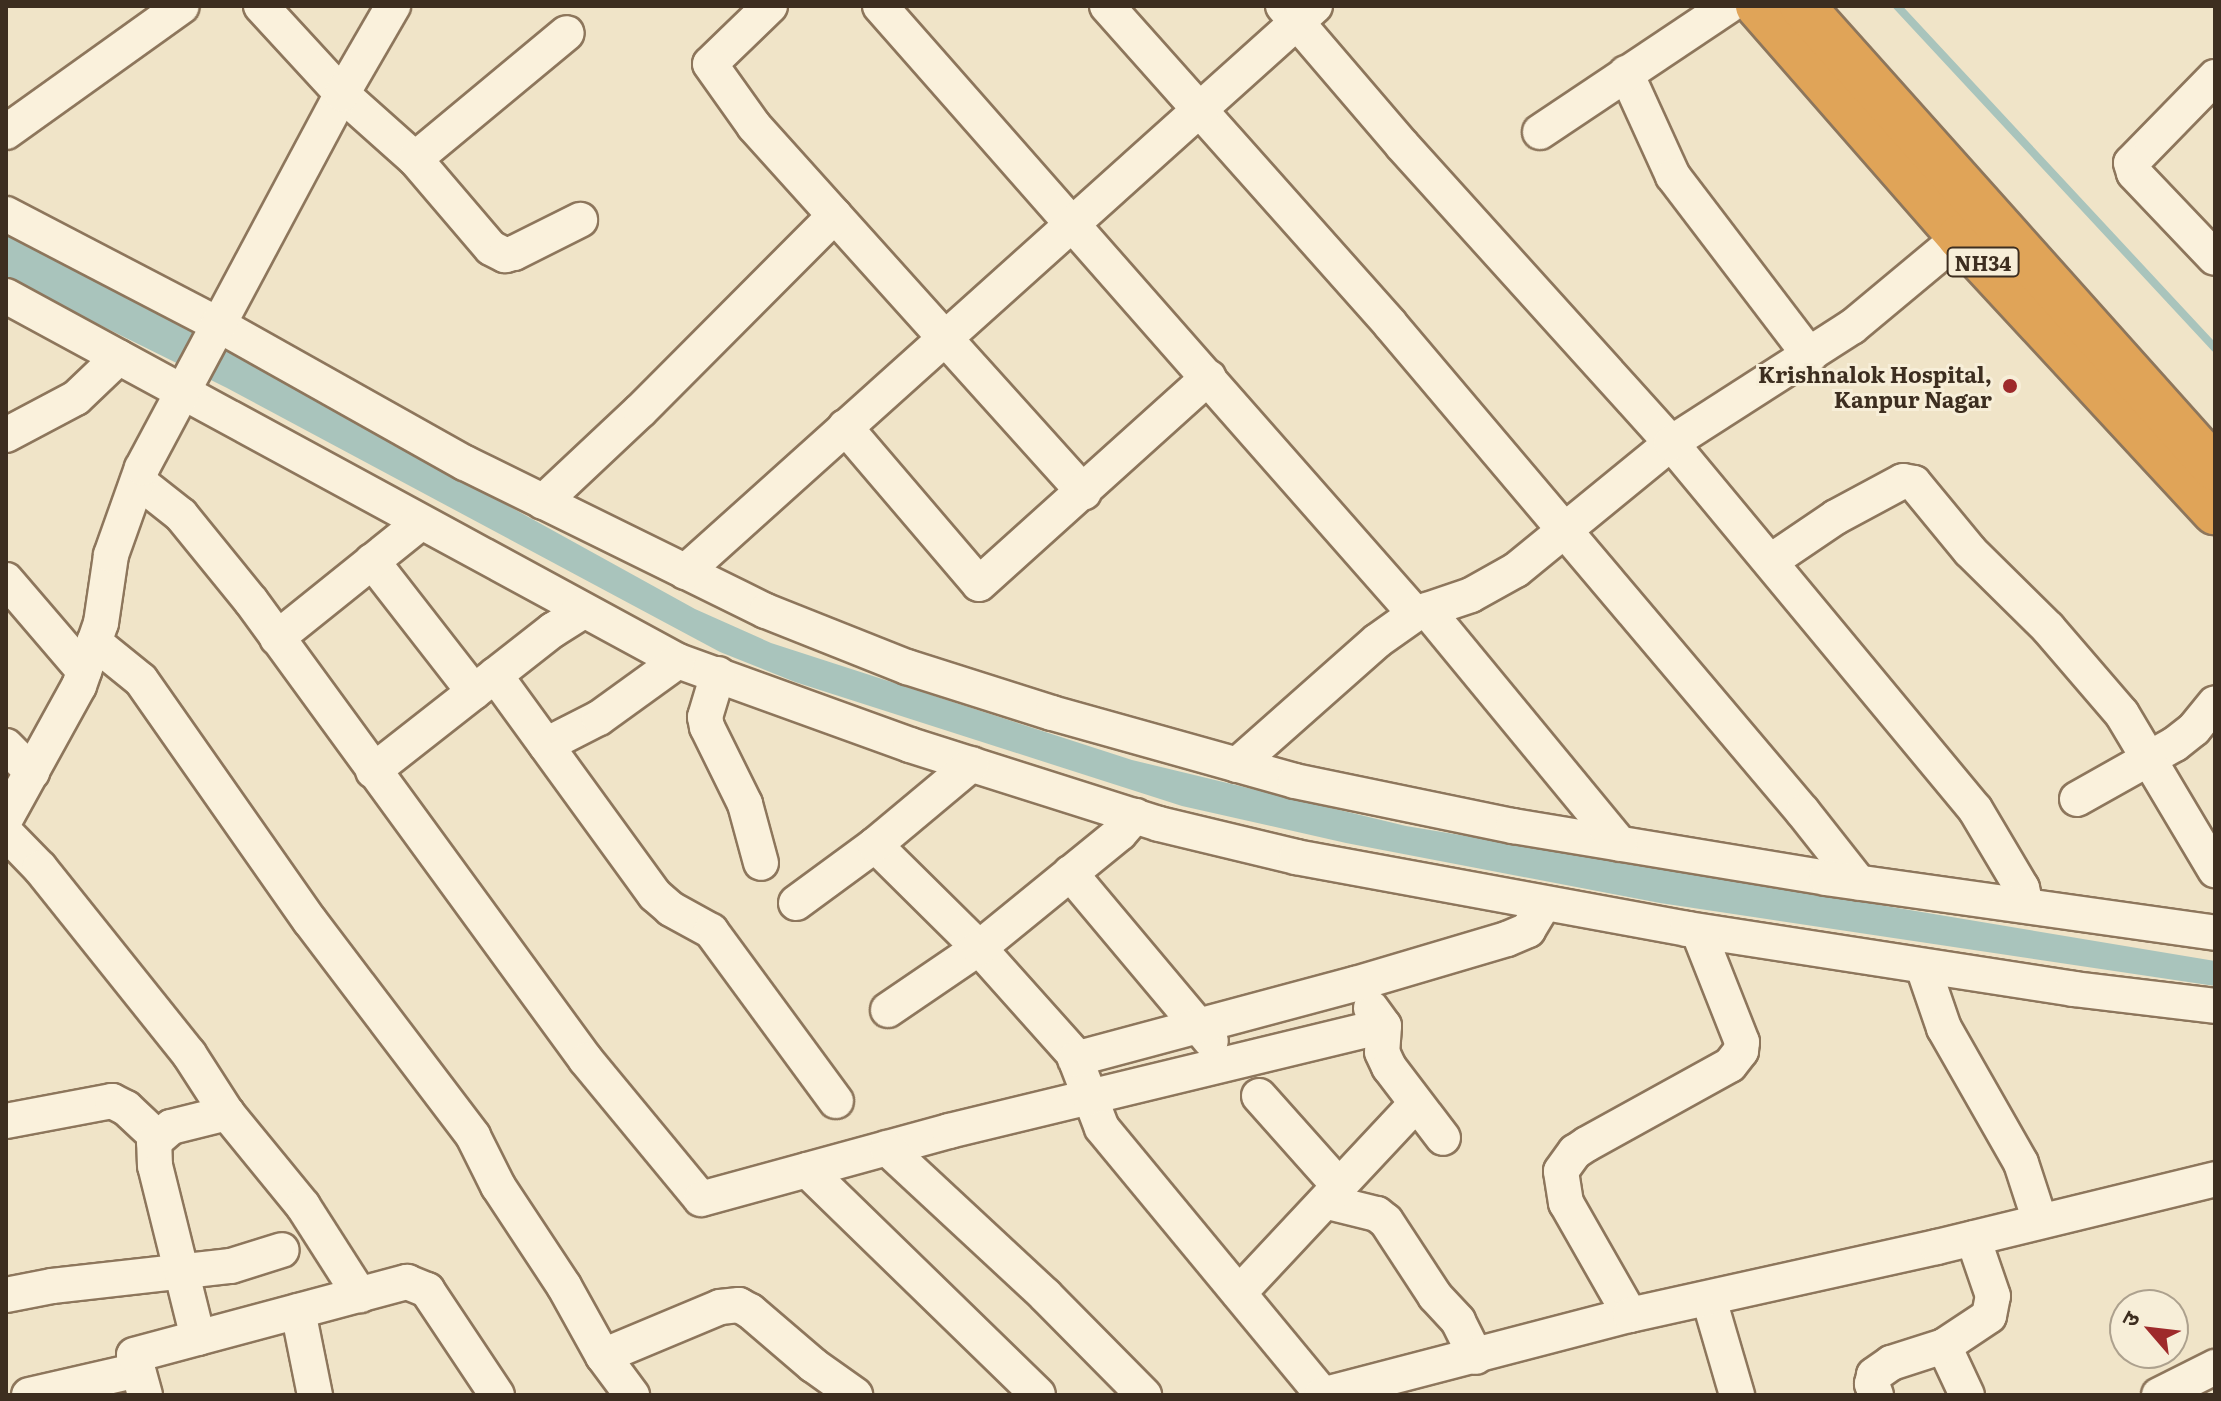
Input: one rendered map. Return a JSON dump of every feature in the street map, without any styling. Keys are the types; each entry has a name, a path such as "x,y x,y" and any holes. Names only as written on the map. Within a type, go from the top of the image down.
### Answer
{"highway":[{"name":"NH34","path":"1758,6 1960,237 2215,512"},
{"name":"NH34","path":"1802,6 2215,468"}],"street":[{"path":"6,132 182,6"},
{"path":"261,6 342,94 415,159 484,241 498,252 514,253 580,220"},
{"path":"6,818 89,656 111,555 138,481 214,330 393,6"},
{"path":"770,6 710,64 754,126 1084,492"},
{"path":"880,6 1071,225 1421,612 1620,844"},
{"path":"1107,6 1565,530 1859,883"},
{"path":"1540,132 1728,6"},
{"path":"685,572 1200,109 1299,11 1402,145 1671,443 1975,809 2022,888 2026,906"},
{"path":"415,159 567,33"},
{"path":"1626,73 1684,194 1810,356"},
{"path":"2215,77 2131,163 2134,173 2215,258"},
{"path":"6,214 214,330 543,502 766,611 907,667 1052,713 1326,787 1620,844 1859,883 2215,933"},
{"path":"543,502 640,411 835,215"},
{"path":"1237,765 1377,641 1421,612 1471,595 1516,570 1671,443 1852,327 1960,237"},
{"path":"6,296 119,357 185,386 420,523 583,611 635,635 678,661 972,764 1135,816 1296,857 1698,931 1923,967 2215,1006"},
{"path":"6,435 76,398 102,378 119,357"},
{"path":"845,427 979,584 1209,377"},
{"path":"138,481 181,515 277,638 586,1060 701,1199 887,1148 1227,1063 1369,1004 1528,930 1544,903"},
{"path":"1771,561 1836,517 1903,481 1914,483 1970,551 2048,628 2122,714 2215,870"},
{"path":"277,638 420,523"},
{"path":"372,561 485,684 546,745 655,895 711,931 836,1101"},
{"path":"6,580 89,656 141,680 328,947 473,1136 498,1186 564,1286 603,1356 632,1395"},
{"path":"373,771 583,611"},
{"path":"546,745 599,718 678,661"},
{"path":"718,674 705,717 707,727 745,804 761,863"},
{"path":"2077,799 2149,760 2194,729 2215,703"},
{"path":"6,746 32,772"},
{"path":"796,903 875,845 972,764"},
{"path":"888,1010 979,948 1135,816"},
{"path":"6,833 40,868 179,1041 227,1113 303,1206 360,1295"},
{"path":"875,845 979,948 1075,1059 1102,1128 1322,1395 1630,1315 1973,1238 2215,1179"},
{"path":"1070,873 1227,1063"},
{"path":"1630,1315 1566,1203 1561,1171 1575,1152 1587,1144 1730,1065 1741,1051 1742,1042 1698,931"},
{"path":"1923,967 1944,1028 2021,1163 2040,1221"},
{"path":"1075,1059 1199,1026 1369,1004"},
{"path":"1369,1004 1385,1060 1443,1138"},
{"path":"1259,1096 1334,1194 1386,1221 1435,1296 1458,1321 1476,1357"},
{"path":"6,1121 112,1101 126,1108 158,1138"},
{"path":"1239,1293 1416,1104"},
{"path":"198,1338 155,1166 154,1142 171,1127 227,1113"},
{"path":"887,1148 1078,1326 1144,1395"},
{"path":"807,1170 1038,1395"},
{"path":"1876,1395 1872,1384 1874,1375 1891,1363 1944,1346 1983,1322 1991,1308 1993,1296 1973,1238"},
{"path":"6,1295 52,1286 231,1266 282,1250"},
{"path":"29,1395 142,1382 134,1355 407,1282 427,1290 497,1395"},
{"path":"1709,1299 1737,1395"},
{"path":"603,1356 720,1307 739,1305 855,1395"},
{"path":"298,1311 315,1395"},
{"path":"1944,1346 1967,1395"},
{"path":"2159,1395 2215,1367"}],"water":[{"path":"6,234 170,319 695,609 771,643 1132,760 1406,826 2215,961 2215,986 1660,903 1346,843 1182,806 795,682 720,652 227,388 13,282 6,278"}],"waterway":[{"path":"1897,6 2215,348"}],"place":[{"name":"Krishnalok Hospital, Kanpur Nagar","path":"2010,386"}]}
